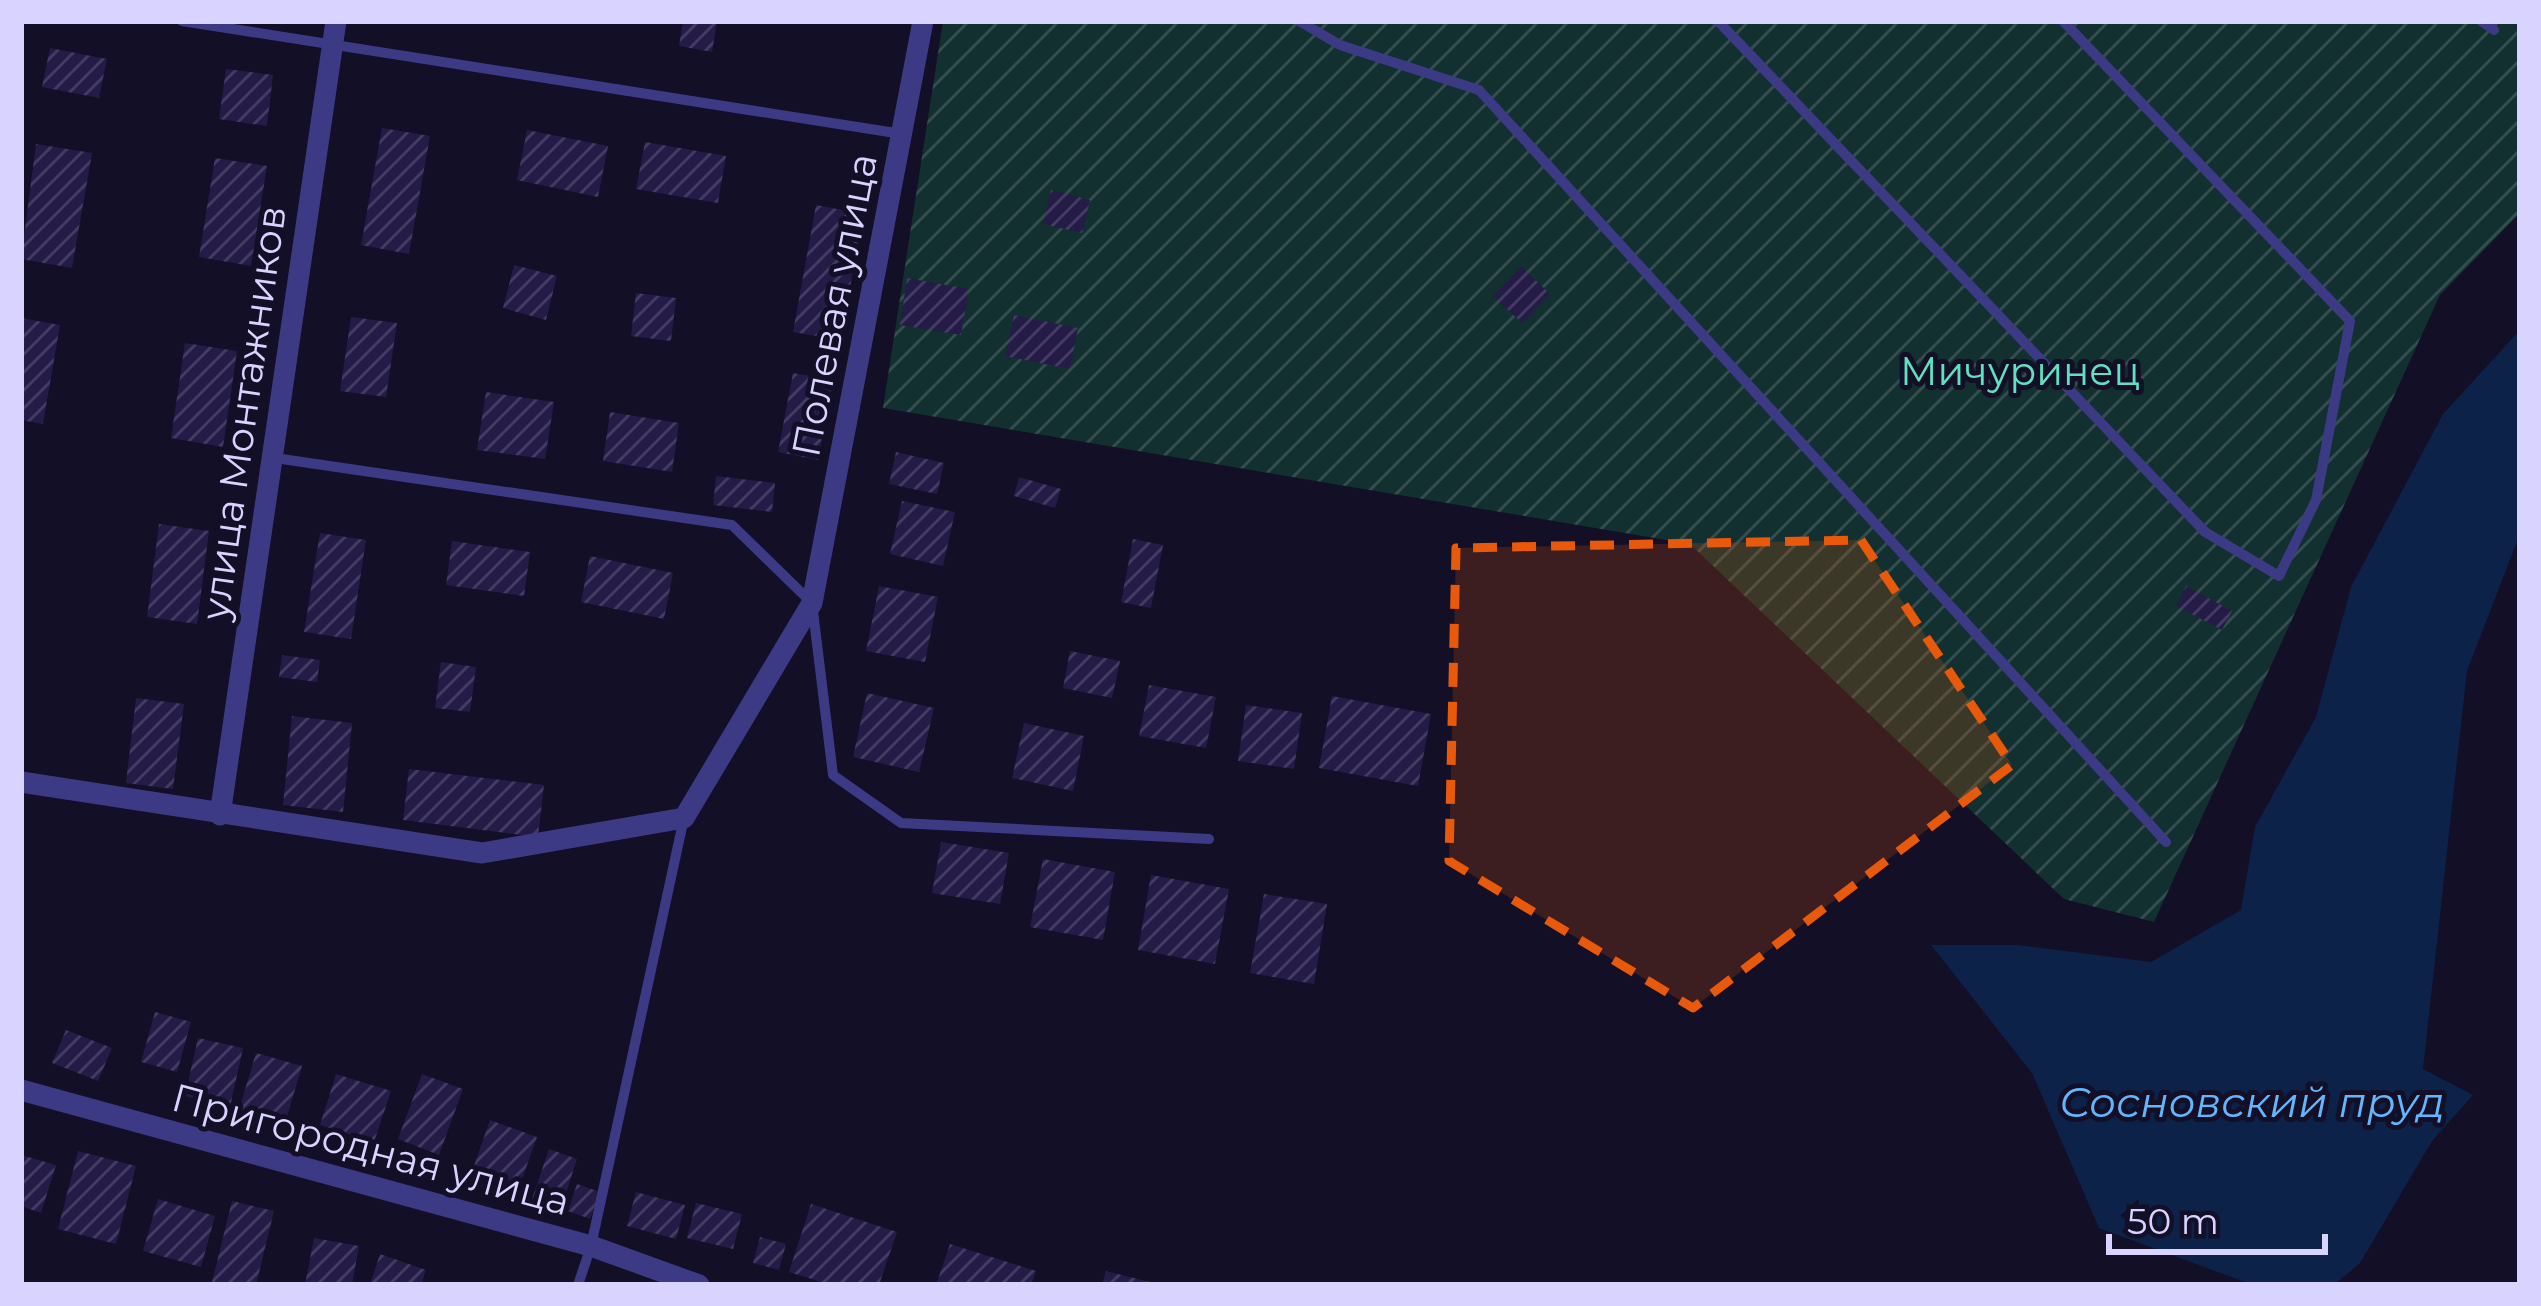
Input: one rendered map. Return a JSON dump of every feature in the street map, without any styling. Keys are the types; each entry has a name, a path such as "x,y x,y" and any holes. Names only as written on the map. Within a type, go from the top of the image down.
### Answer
{"street":[{"name":"Полевая улица","path":"685,818 812,603 923,21"},
{"name":"улица Монтажников","path":"220,815 334,32"},
{"path":"21,782 482,853 685,818"},
{"name":"Пригородная улица","path":"21,1090 591,1246 699,1285"}],"lane":[{"path":"182,21 334,32 904,134"},
{"path":"1299,21 1340,45 1479,90 2166,842"},
{"path":"1718,21 2206,532 2279,576 2316,500 2350,321 2062,21"},
{"path":"2481,21 2494,29"},
{"path":"275,458 732,525 812,603 833,775 901,823 1209,838"},
{"path":"578,1285 591,1246 685,818"}],"highlighted area":[{"path":"1861,540 2012,765 1693,1008 1449,861 1456,548"}],"green space":[{"name":"Мичуринец","path":"943,21 2520,21 2520,213 2440,295 2154,922 2064,899 1690,544 883,408"}],"water":[{"name":"Сосновский пруд","path":"2520,330 2520,534 2467,671 2423,1069 2473,1095 2432,1141 2360,1263 2334,1285 2253,1285 2099,1228 2032,1073 1931,945 2018,945 2151,962 2241,910 2255,827 2316,717 2351,587 2443,414"}],"building":[{"path":"683,21 717,21 712,52 679,46"},
{"path":"50,48 107,59 99,98 42,87"},
{"path":"226,69 273,75 267,126 219,119"},
{"path":"382,128 430,136 409,254 361,245"},
{"path":"527,130 608,146 598,197 517,180"},
{"path":"645,142 726,156 718,203 636,189"},
{"path":"36,144 92,153 72,268 21,259"},
{"path":"215,158 267,166 251,266 199,257"},
{"path":"1051,190 1090,200 1082,233 1043,224"},
{"path":"816,205 864,214 840,340 793,332"},
{"path":"514,265 557,276 546,320 503,308"},
{"path":"1521,266 1550,294 1522,323 1493,296"},
{"path":"907,278 969,289 961,335 900,325"},
{"path":"636,293 676,298 671,341 631,336"},
{"path":"1014,315 1078,328 1070,369 1005,356"},
{"path":"351,317 397,323 386,397 340,391"},
{"path":"21,318 60,325 43,424 21,420"},
{"path":"185,343 237,351 223,447 171,438"},
{"path":"793,373 833,380 818,460 778,452"},
{"path":"486,392 554,402 545,459 477,450"},
{"path":"610,412 679,423 672,472 603,461"},
{"path":"896,452 944,463 937,494 889,484"},
{"path":"716,476 775,483 772,512 713,505"},
{"path":"1019,477 1061,489 1055,508 1014,496"},
{"path":"902,501 955,512 943,566 890,554"},
{"path":"159,524 209,531 197,624 147,617"},
{"path":"320,533 366,540 351,639 304,632"},
{"path":"1133,539 1163,545 1151,608 1121,602"},
{"path":"452,541 530,552 524,596 446,585"},
{"path":"590,556 673,573 664,619 581,602"},
{"path":"879,586 938,597 925,662 866,651"},
{"path":"2186,586 2232,611 2222,630 2176,606"},
{"path":"1070,651 1120,661 1112,698 1063,688"},
{"path":"282,655 320,660 317,682 279,677"},
{"path":"441,662 476,667 470,712 435,708"},
{"path":"1149,685 1216,697 1206,748 1139,736"},
{"path":"867,693 934,708 919,772 853,757"},
{"path":"1332,696 1431,714 1418,786 1319,768"},
{"path":"136,698 184,704 173,789 126,783"},
{"path":"1246,705 1302,713 1294,769 1238,761"},
{"path":"292,716 352,723 343,812 283,805"},
{"path":"1024,723 1084,736 1073,791 1012,778"},
{"path":"409,769 544,785 538,837 403,820"},
{"path":"941,842 1009,853 1000,904 932,893"},
{"path":"1043,859 1115,872 1103,940 1030,927"},
{"path":"1151,875 1229,889 1215,964 1138,950"},
{"path":"1264,894 1327,904 1314,984 1250,973"},
{"path":"155,1012 191,1022 177,1072 141,1062"},
{"path":"66,1030 112,1048 98,1081 52,1063"},
{"path":"198,1038 243,1048 230,1107 185,1096"},
{"path":"256,1053 302,1066 284,1127 238,1113"},
{"path":"336,1074 391,1091 374,1142 320,1125"},
{"path":"422,1074 463,1089 439,1155 398,1139"},
{"path":"490,1120 537,1137 515,1199 468,1183"},
{"path":"549,1149 577,1159 560,1211 531,1202"},
{"path":"78,1151 136,1166 116,1244 58,1229"},
{"path":"21,1155 56,1165 41,1213 21,1206"},
{"path":"577,1184 600,1192 590,1219 568,1211"},
{"path":"636,1192 685,1205 676,1239 627,1226"},
{"path":"158,1199 215,1216 201,1267 143,1251"},
{"path":"232,1201 274,1211 256,1285 212,1282"},
{"path":"696,1203 742,1214 733,1249 687,1238"},
{"path":"811,1204 897,1232 879,1285 831,1285 789,1272"},
{"path":"760,1237 786,1244 779,1270 753,1263"},
{"path":"314,1238 359,1246 352,1285 305,1285"},
{"path":"950,1244 1036,1271 1031,1285 936,1285"},
{"path":"380,1254 426,1270 421,1285 370,1285"},
{"path":"1106,1271 1154,1283 1154,1285 1102,1285"}]}
